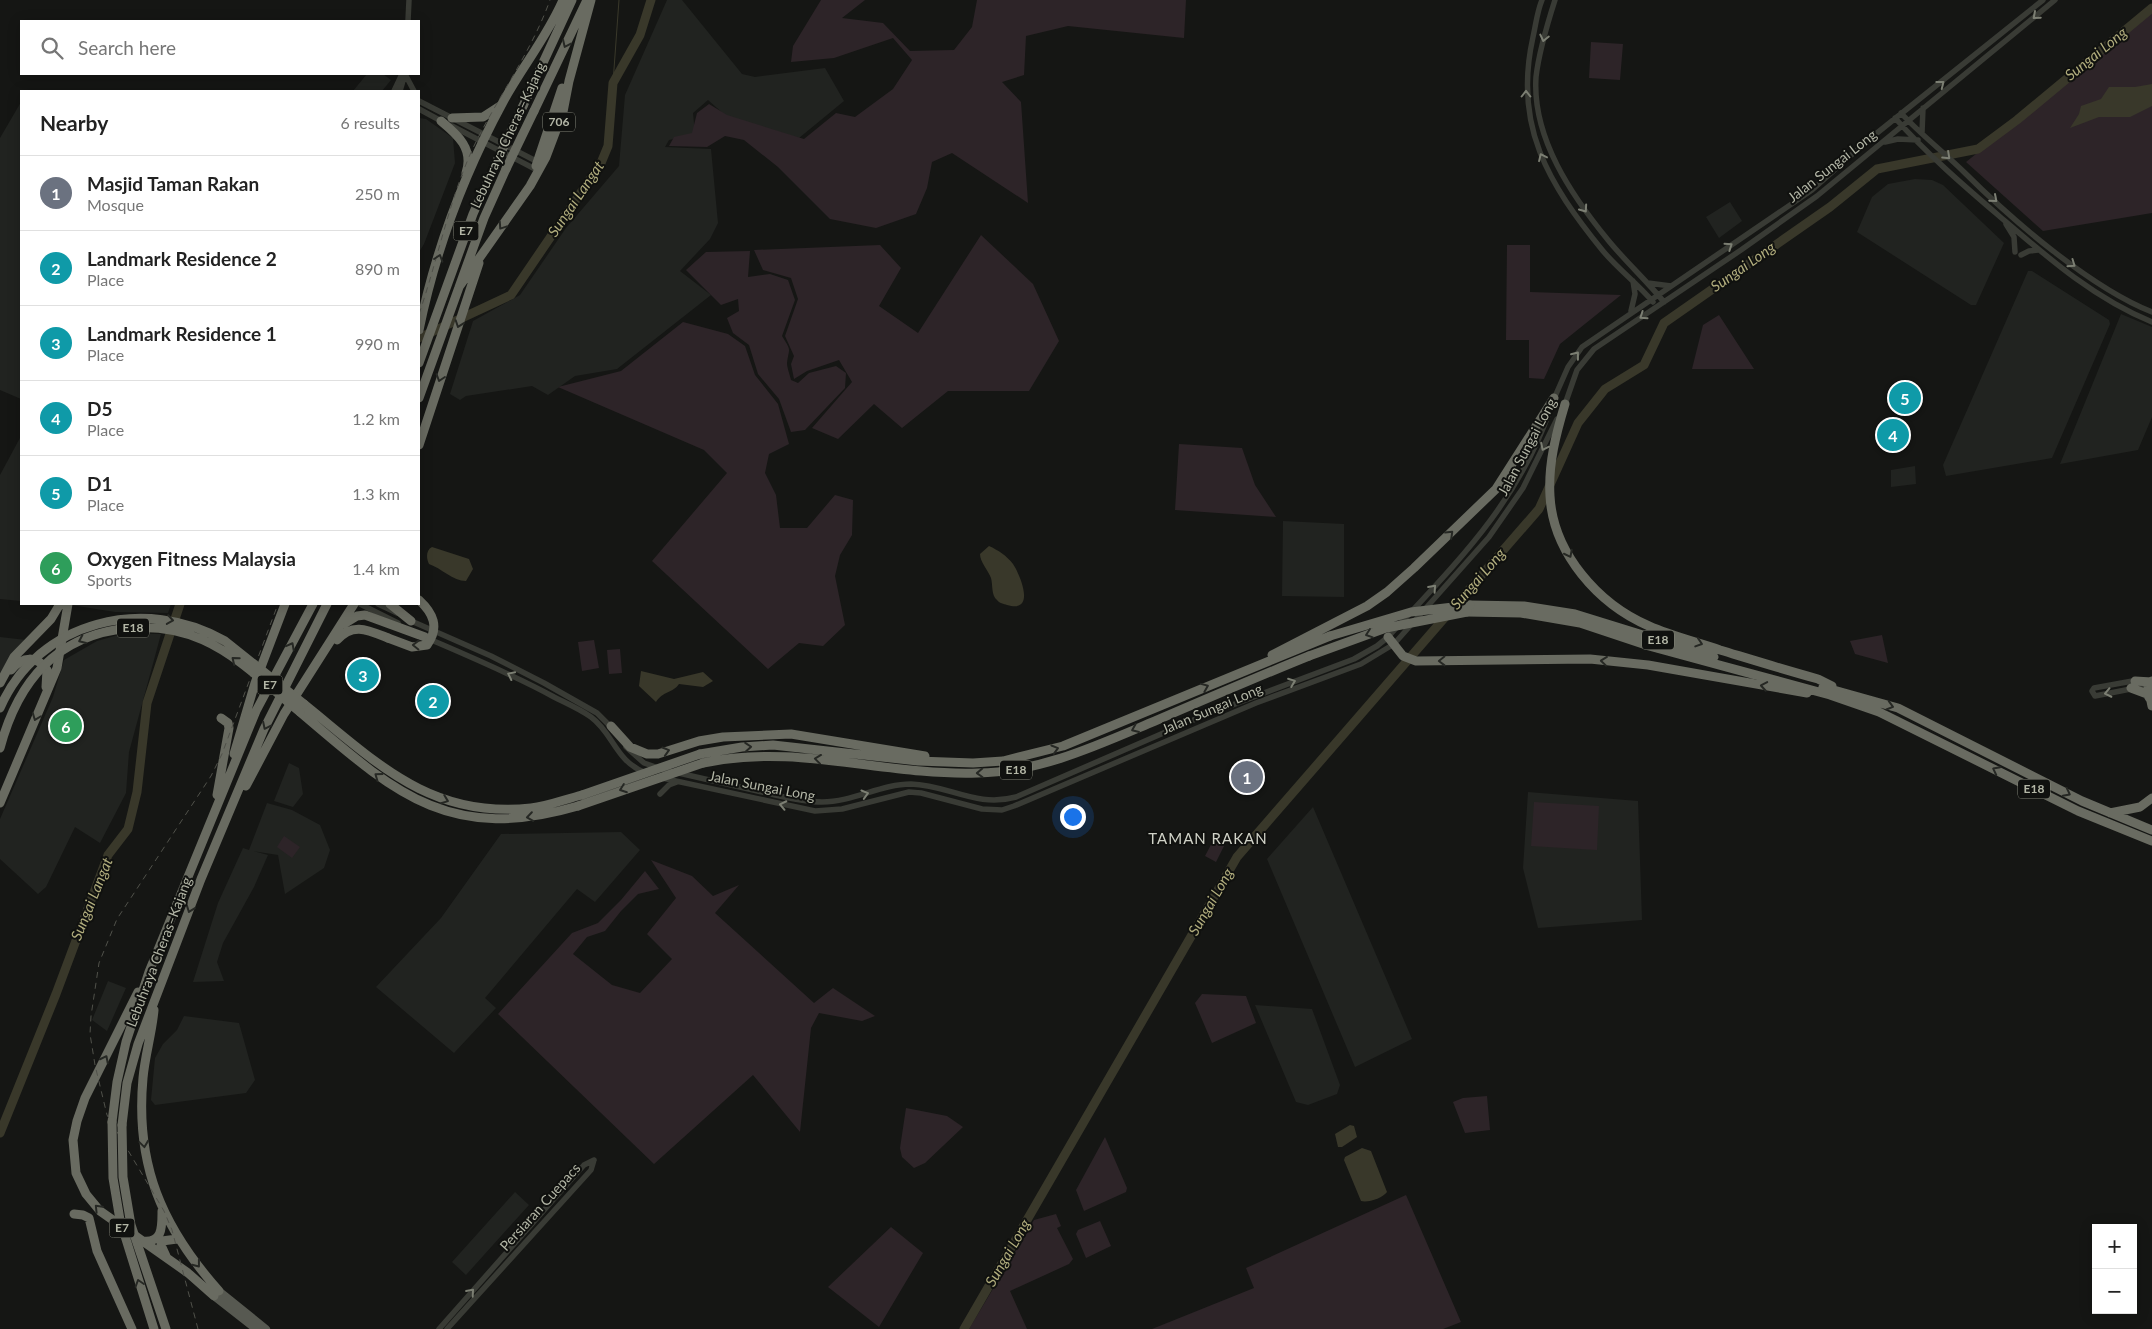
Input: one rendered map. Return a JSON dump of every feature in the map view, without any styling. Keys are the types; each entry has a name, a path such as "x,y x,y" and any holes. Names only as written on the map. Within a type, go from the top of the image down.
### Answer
{"highway":[{"path":"457,201 502,103 525,64 539,47 563,0"},
{"name":"Lebuhraya Cheras–Kajang","path":"422,346 442,299 463,239 495,165 572,0"},
{"name":"Lebuhraya Cheras–Kajang","path":"420,395 484,218 587,0"},
{"path":"459,287 524,194 536,166 579,44 591,0"},
{"name":"706","path":"524,194 537,176 554,138 579,44"},
{"path":"452,118 483,117 502,103"},
{"path":"422,346 429,304 468,165 468,154 465,145 457,134 441,121"},
{"path":"420,327 429,304 463,239"},
{"path":"420,442 480,258"},
{"path":"1247,670 1277,652 1367,606 1387,592 1496,489 1554,398"},
{"path":"1565,404 1555,439 1550,480 1552,509 1562,541 1572,561 1586,581 1603,597 1648,626 1818,679 1843,692"},
{"path":"307,677 344,632 353,628 366,628 412,647 427,645 434,630 434,618 420,601"},
{"path":"0,684 14,657 51,619 59,605"},
{"path":"0,803 44,694 57,668 68,605"},
{"name":"Lebuhraya Cheras–Kajang","path":"154,1329 120,1220 113,1178 112,1122 117,1082 124,1050 149,972 215,807 256,711 312,605"},
{"name":"Lebuhraya Cheras–Kajang","path":"166,1329 131,1226 124,1178 122,1125 127,1083 138,1044 201,879 264,729 326,605"},
{"path":"201,879 261,757 307,677 353,605"},
{"path":"391,605 411,621"},
{"name":"E18","path":"0,748 19,696 43,665 62,650 84,639 120,629 161,628 178,630 204,640 229,655 391,774 426,792 454,803 478,808 504,810 533,808 742,747 773,745 918,761 973,763 1003,761 1063,746 1330,636 1411,612 1524,606 1576,614 1708,656 1898,708 2110,813 2152,830"},
{"path":"232,768 242,720 285,607"},
{"name":"E18","path":"0,708 15,681 44,650 66,636 88,626 137,618 177,621 213,634 225,641 302,708 357,761 389,785 442,810 489,820 511,820 535,817 578,806 701,758 772,755 920,772 979,773 1013,770 1052,761 1100,744 1309,656 1386,628 1469,608 1521,613 1580,623 1649,646 1830,695 1880,712 2078,811 2152,841"},
{"path":"338,630 348,620 365,615 425,637"},
{"path":"1391,641 1403,656 1416,661 1590,659 1648,665 1795,692 1830,695"},
{"path":"0,684 17,663 30,658 38,660 48,670 44,694"},
{"path":"2133,684 2151,682 2151,702"},
{"path":"2133,684 2147,694 2151,702"},
{"path":"215,807 229,728 228,723 221,718"},
{"path":"611,726 630,748 647,754 723,737 791,734 973,763"},
{"path":"2110,813 2140,807 2152,798"},
{"path":"149,972 85,1098 73,1140 76,1173 86,1194 100,1211 217,1293"},
{"path":"156,1000 152,1031 144,1066 141,1109 144,1147 162,1208 178,1239 217,1293"},
{"path":"141,1241 148,1242 159,1236 162,1230 162,1208"},
{"path":"74,1214 89,1218 97,1251 132,1329"},
{"path":"166,1256 161,1245 162,1241 178,1239"}],"main road":[{"path":"217,1293 256,1329"},
{"path":"217,1293 266,1329"}],"street":[{"path":"408,20 409,0"},
{"path":"1542,0 1529,54 1527,78 1527,111 1535,142 1549,172 1604,252 1657,307"},
{"path":"1555,0 1543,40 1536,77 1539,113 1546,138 1572,192 1608,240 1664,302"},
{"name":"Jalan Sungai Long","path":"380,605 411,621 491,656 592,710 611,726 632,754 644,763 661,769 810,802 839,801 911,784 983,801 1003,801 1198,718 1354,658 1391,641 1486,530 1508,497 1540,438 1554,398 1574,356 1582,347 1812,190 1895,118 1939,85 2043,0"},
{"name":"Jalan Sungai Long","path":"362,605 425,637 501,670 584,712 605,730 617,751 630,764 655,777 815,810 842,809 909,792 921,793 982,809 1002,810 1256,703 1361,664 1391,641 1489,537 1524,488 1565,404 1577,370 1594,349 1817,196 2055,0"},
{"path":"397,90 404,75"},
{"path":"405,75 413,90"},
{"path":"1922,133 1923,108"},
{"path":"421,109 441,121 486,139"},
{"path":"421,109 452,118 536,166"},
{"path":"1902,113 2028,234 2038,250 2114,304 2152,322"},
{"path":"1895,118 1936,159 2004,220 2028,234 2114,293 2152,312"},
{"path":"1880,144 1898,139 1918,140"},
{"path":"1812,190 1817,196"},
{"path":"2004,220 2014,237 2018,254 2038,250"},
{"path":"1630,313 1634,304 1632,279"},
{"path":"1648,283 1672,286"},
{"path":"2133,684 2095,696 2092,691 2094,688 2133,684"},
{"path":"655,777 660,794 669,785 677,782"},
{"name":"Persiaran Cuepacs","path":"438,1329 584,1165 594,1160 591,1170 448,1329"}],"shaded area":[{"path":"667,0 682,0 742,74 755,77 825,68 844,101 799,138 726,116 708,100 693,113 695,134 669,140 665,147 711,149 718,223 710,239 680,271 711,295 617,369 575,376 548,395 532,386 466,396 460,400 450,394 473,321 520,295 566,228 619,166 625,95"},
{"path":"821,0 865,0 842,18 883,23 910,51 954,50 972,27 977,0 1186,0 1184,38 1068,26 1026,36 1024,75 1002,82 1021,102 1028,203 952,153 932,162 927,188 916,214 876,228 830,219 778,167 744,140 725,136 707,147 669,146 674,137 692,133 697,113 709,104 727,115 804,139 836,113 855,117 893,89 912,60 893,38 834,58 791,62 793,46"},
{"path":"2152,12 2152,213 2043,231 1966,162"},
{"path":"1591,42 1623,44 1620,80 1589,78"},
{"path":"366,75 384,75 391,80 383,90 354,90"},
{"path":"2152,84 2152,106 2130,117 2099,117 2070,128 2079,114 2081,106 2101,99 2109,87 2135,87"},
{"path":"20,104 20,399 0,390 0,138"},
{"path":"420,118 426,119 453,138 455,163 420,250"},
{"path":"1915,179 1932,180 1943,185 2004,243 1976,305 1971,305 1857,232 1872,197 1888,184"},
{"path":"1730,202 1742,221 1719,238 1706,217"},
{"path":"981,235 1033,284 1059,341 1029,391 948,391 902,428 874,404 838,439 812,428 852,382 839,360 807,371 794,379 791,364 794,356 785,336 798,299 791,278 763,270 754,250 880,245 901,268 879,306 918,333"},
{"path":"1507,245 1530,245 1530,292 1621,295 1560,344 1544,379 1529,378 1529,340 1506,340"},
{"path":"750,251 748,277 770,274 788,280 795,300 782,336 789,350 787,367 791,380 798,383 809,373 836,366 846,373 845,388 805,430 791,432 779,399 758,374 749,345 733,333 727,318 739,311 738,299 721,305 686,270 706,252"},
{"path":"2028,271 2032,271 2109,320 2110,324 2052,458 1946,476 1943,465"},
{"path":"2121,314 2152,327 2152,417 2138,450 2060,464"},
{"path":"1719,315 1754,369 1692,369 1703,325"},
{"path":"683,322 728,334 745,346 755,375 778,404 789,444 769,454 765,473 776,495 780,528 807,528 835,495 853,500 852,535 840,555 835,576 845,625 823,646 799,643 768,669 652,561 727,473 704,450 558,387 621,371"},
{"path":"20,438 20,601 0,599 0,475"},
{"path":"1179,444 1242,448 1255,485 1276,517 1175,510"},
{"path":"1915,466 1916,484 1891,487 1891,470"},
{"path":"1283,521 1344,524 1344,597 1282,596"},
{"path":"989,546 999,551 1013,564 1020,577 1024,592 1024,599 1021,604 1016,606 1007,605 995,598 991,578 980,557 980,554"},
{"path":"432,547 469,559 473,569 466,581 456,579 429,564 427,554"},
{"path":"71,605 171,605 168,613 115,612"},
{"path":"125,633 161,634 129,752 126,793 100,843 75,827 46,887 38,894 0,859 0,819 53,697 64,660 97,641"},
{"path":"1882,635 1888,663 1855,654 1850,641"},
{"path":"0,637 26,640 0,675"},
{"path":"594,640 599,668 582,671 578,642"},
{"path":"620,649 622,673 609,674 607,650"},
{"path":"641,671 674,679 703,672 713,681 703,687 679,684 656,702 639,686"},
{"path":"289,763 299,768 303,794 293,807 274,801"},
{"path":"1528,792 1638,801 1642,920 1538,928 1523,868"},
{"path":"1534,802 1599,806 1597,850 1531,846"},
{"path":"267,803 292,810 320,825 330,850 324,868 285,894 278,855 253,851 268,855 254,887 223,943 217,962 224,981 193,982 218,903 243,848 249,850"},
{"path":"1313,807 1412,1039 1355,1067 1267,859"},
{"path":"621,832 640,850 595,902 577,889 485,998 496,1008 454,1053 376,987 441,918 501,834"},
{"path":"284,836 300,847 292,858 277,847"},
{"path":"1214,839 1225,844 1216,862 1205,856"},
{"path":"651,860 692,876 713,896 739,885 715,913 814,1003 833,988 875,1016 862,1021 819,1013 811,1028 800,1132 753,1075 654,1164 498,1014 572,933 598,923 621,900 645,871 659,889 638,894 605,931 587,937 573,954 612,985 640,993 672,959 647,934 676,898"},
{"path":"108,981 126,988 107,1031 92,1020"},
{"path":"1202,994 1246,996 1256,1023 1212,1043 1195,1003"},
{"path":"1255,1005 1312,1009 1340,1085 1337,1094 1308,1105 1296,1102"},
{"path":"184,1016 239,1023 255,1080 246,1093 155,1105 151,1100 155,1058 163,1044 177,1030"},
{"path":"1487,1096 1490,1130 1465,1133 1453,1102 1463,1098"},
{"path":"906,1108 947,1116 963,1127 925,1163 914,1168 902,1157 900,1148"},
{"path":"1350,1125 1354,1126 1357,1137 1342,1147 1338,1147 1335,1134"},
{"path":"1105,1137 1127,1188 1126,1192 1084,1211 1076,1190"},
{"path":"1362,1148 1371,1151 1387,1192 1371,1201 1361,1201 1344,1160 1345,1157"},
{"path":"515,1192 529,1205 466,1275 452,1262"},
{"path":"1406,1195 1461,1322 1443,1329 1152,1329 1254,1288 1246,1268"},
{"path":"1056,1214 1061,1226 1057,1228 1073,1259 1069,1264 1010,1291 1027,1329 969,1329 1034,1220"},
{"path":"1100,1221 1111,1246 1086,1258 1076,1234 1078,1230"},
{"path":"891,1227 923,1253 879,1327 828,1287"}],"waterway":[{"path":"613,83 619,0"},
{"name":"Sungai Langat","path":"420,338 511,295 601,163 608,146 613,83 640,35 651,0"},
{"name":"Sungai Long","path":"964,1329 1237,857 1539,509 1578,423 1605,389 1644,365 1664,323 1830,207 1877,169 1978,149 2017,120 2152,8"},
{"name":"Sungai Langat","path":"0,1133 56,994 108,855 128,829 137,792 147,703 180,605"}],"railway":[{"path":"420,311 450,209 473,148 524,57 550,0"},
{"path":"198,1329 172,1230 164,1211 107,1115 95,1065 90,1034 91,1016 99,963 117,919 211,776 222,754 278,605"}],"place":[{"name":"D1","path":"1905,398"},
{"name":"D5","path":"1893,435"},
{"name":"Landmark Residence 1","path":"363,675"},
{"name":"Landmark Residence 2","path":"433,701"},
{"name":"Oxygen Fitness Malaysia","path":"66,726"},
{"name":"Masjid Taman Rakan","path":"1247,777"}],"district":[{"name":"TAMAN RAKAN","path":"1208,839"}]}
